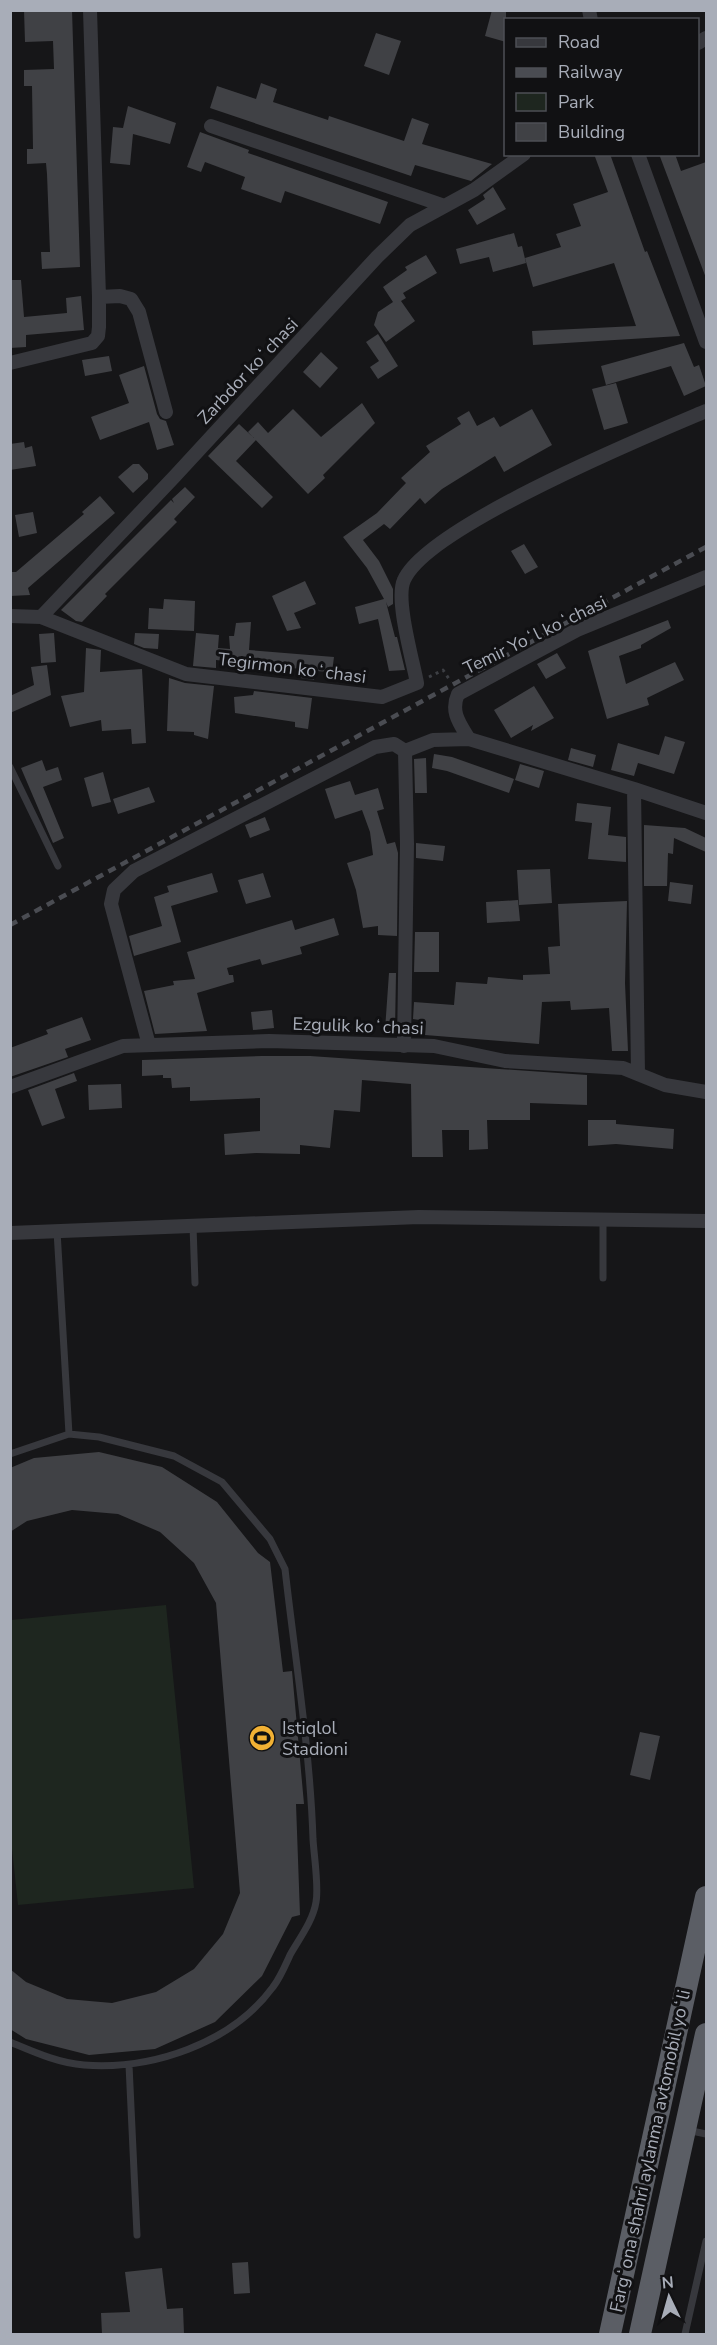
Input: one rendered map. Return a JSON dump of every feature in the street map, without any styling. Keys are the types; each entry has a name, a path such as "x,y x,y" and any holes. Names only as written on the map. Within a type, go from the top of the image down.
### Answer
{"highway":[{"name":"Fargʻona shahri aylanma avtomobil yoʻli","path":"610,2334 706,1897"},
{"name":"Fargʻona shahri aylanma avtomobil yoʻli","path":"640,2334 696,2132 706,2034"}],"street":[{"path":"10,363 92,343 98,336 99,297 90,10"},
{"path":"211,126 445,206"},
{"name":"Zarbdor koʻchasi","path":"41,616 175,476 377,256 410,225 474,190 521,156"},
{"path":"639,156 706,342"},
{"path":"99,297 120,296 131,299 139,312 166,412"},
{"path":"417,683 402,604 404,580 422,557 460,530 540,485 706,411"},
{"name":"Temir Yoʻl koʻchasi","path":"469,740 455,716 454,702 458,694 578,630 706,577"},
{"path":"10,616 41,616"},
{"name":"Tegirmon koʻchasi","path":"41,616 186,674 382,697 417,683"},
{"path":"405,752 433,740 469,740 706,813"},
{"path":"149,1044 111,904 114,890 134,871 375,747 394,744 405,752"},
{"path":"404,1046 405,752"},
{"path":"634,789 638,1074"},
{"name":"Ezgulik koʻchasi","path":"10,1087 123,1046 269,1041 434,1046 505,1061 623,1068 665,1085 706,1092"},
{"path":"10,1233 419,1217 706,1221"}],"lane":[{"path":"10,767 58,866"},
{"path":"603,1220 603,1278"},
{"path":"193,1226 195,1283"},
{"path":"57,1231 69,1434"},
{"path":"10,1454 69,1434 99,1437 174,1456 222,1482 270,1539 285,1569 312,1810 316,1902 307,1925 273,1986 255,2007 219,2035 162,2058 129,2065 82,2065 44,2056 10,2042"},
{"path":"129,2065 137,2235"},
{"path":"685,2334 706,2241"}],"path":[{"path":"417,683 443,670 458,694"}],"green space":[{"path":"166,1605 194,1888 18,1905 10,1830 11,1620"}],"building":[{"path":"24,10 72,10 80,267 42,269 41,252 50,252 47,174 46,163 27,164 27,149 33,149 32,86 24,86 24,70 54,69 53,41 25,42"},
{"path":"492,10 506,10 504,41 485,36"},
{"path":"376,33 401,41 389,75 364,66"},
{"path":"261,83 277,89 273,102 328,120 329,116 404,141 412,118 429,124 422,144 492,164 471,181 415,165 411,176 210,108 217,86 256,99"},
{"path":"128,106 176,123 170,144 133,134 130,165 110,163 113,127 123,128"},
{"path":"200,132 249,150 248,153 388,202 380,224 285,191 281,203 241,189 245,177 205,162 201,172 187,167"},
{"path":"595,156 611,156 645,252 647,251 680,336 533,345 532,331 636,326 614,263 533,287 525,258 561,247 556,234 581,226 573,204 608,192"},
{"path":"660,156 676,156 681,171 706,162 706,278"},
{"path":"493,187 506,209 477,225 468,210 485,199 483,195"},
{"path":"514,233 518,247 522,246 526,263 493,272 489,257 460,264 456,249"},
{"path":"426,255 437,273 403,293 406,298 401,301 415,321 386,342 374,325 378,312 393,302 383,287 407,270 405,267"},
{"path":"10,280 21,280 24,317 67,313 66,298 81,296 84,330 26,335 26,347 10,348"},
{"path":"378,334 398,366 378,379 370,367 379,361 366,342"},
{"path":"684,343 694,367 699,365 706,386 684,396 671,366 606,385 601,366"},
{"path":"321,352 338,368 320,388 303,372"},
{"path":"109,356 112,371 85,376 82,360"},
{"path":"144,366 157,414 160,419 166,421 174,445 157,450 149,422 100,440 91,417 129,403 119,375"},
{"path":"616,383 628,423 604,430 592,389"},
{"path":"362,403 375,423 323,475 325,478 308,494 248,432 258,422 268,433 293,409 321,437"},
{"path":"532,409 552,445 504,472 495,456 442,489 425,504 420,498 390,529 384,524 363,540 379,561 393,589 393,604 388,607 386,602 405,670 389,671 378,619 359,624 355,607 384,599 367,568 343,537 377,513 406,483 401,478 430,452 426,446 461,424 457,418 469,411 477,426 494,417 500,427"},
{"path":"239,424 256,440 236,461 273,497 262,508 208,456"},
{"path":"24,442 25,448 32,446 36,466 10,470 10,444"},
{"path":"133,464 139,464 148,474 148,479 133,493 118,477"},
{"path":"185,487 195,497 174,519 177,522 105,594 107,596 82,622 76,621 61,610 171,500 174,503 172,499"},
{"path":"100,496 115,513 28,588 30,595 10,596 10,572 16,572 84,514 82,512"},
{"path":"33,512 37,533 19,537 15,515"},
{"path":"524,544 538,567 525,574 511,551"},
{"path":"305,581 316,604 294,613 301,628 287,631 272,596"},
{"path":"164,599 195,601 194,631 148,629 149,608 163,609"},
{"path":"668,620 671,628 641,645 641,648 619,656 626,684 675,662 684,680 647,698 649,705 607,719 588,651"},
{"path":"251,622 249,650 334,657 332,672 315,671 314,680 300,678 301,669 216,660 216,668 193,666 196,633 219,635 218,648 230,649 229,636 234,636 236,623"},
{"path":"54,633 56,662 41,663 39,634"},
{"path":"135,633 159,634 158,649 144,648 134,644"},
{"path":"86,648 101,650 100,672 142,669 146,743 132,744 131,729 102,731 101,720 70,727 61,696 84,692"},
{"path":"557,653 566,668 546,679 537,664"},
{"path":"47,665 51,695 10,713 10,696 34,685 31,667"},
{"path":"169,678 185,683 214,686 208,739 194,735 194,732 167,731"},
{"path":"534,686 554,718 531,731 533,725 511,738 494,710"},
{"path":"254,691 312,698 308,729 295,727 295,722 235,713 234,697 253,695"},
{"path":"665,736 685,742 674,774 638,763 634,776 611,770 618,743 659,755"},
{"path":"571,748 596,755 593,767 568,760"},
{"path":"434,754 452,757 514,779 509,793 432,768"},
{"path":"426,758 427,793 415,793 414,759"},
{"path":"42,760 46,771 58,767 62,780 43,787 64,838 53,843 21,768"},
{"path":"520,764 544,771 539,788 515,780"},
{"path":"103,772 111,802 92,807 84,778"},
{"path":"350,781 355,795 378,788 384,809 377,811 387,844 395,842 398,853 397,936 378,935 378,926 363,928 356,890 347,863 373,855 370,832 362,810 335,819 325,789"},
{"path":"149,787 155,802 118,814 113,799"},
{"path":"577,803 611,807 608,835 626,837 626,862 588,859 592,823 575,821"},
{"path":"265,817 270,830 250,838 245,825"},
{"path":"644,825 685,828 706,838 706,852 674,838 673,854 668,853 667,886 644,886"},
{"path":"416,843 445,846 443,861 416,858"},
{"path":"550,869 552,903 519,905 517,870"},
{"path":"212,873 218,892 171,906 181,942 134,956 129,936 162,926 154,897 169,892 167,886"},
{"path":"263,873 271,897 246,904 238,880"},
{"path":"670,882 693,885 691,904 668,901"},
{"path":"518,900 520,921 487,923 486,902"},
{"path":"627,901 625,983 628,1051 612,1051 609,1008 571,1010 570,1001 542,1002 539,1044 425,1035 426,1021 413,1019 414,1002 454,1005 456,982 487,984 488,977 523,980 523,975 550,974 548,947 560,946 558,904"},
{"path":"334,918 339,935 300,947 302,954 262,965 260,959 227,968 229,975 233,975 234,982 197,993 207,1031 155,1034 144,991 174,985 173,981 195,979 187,952 292,920 295,930"},
{"path":"415,932 439,932 439,972 414,972"},
{"path":"389,973 396,973 395,1030 385,1030"},
{"path":"272,1010 274,1028 253,1030 251,1012"},
{"path":"82,1017 91,1040 65,1049 68,1057 10,1077 10,1048 48,1034 46,1030"},
{"path":"310,1056 587,1075 587,1105 530,1103 530,1120 487,1120 488,1149 469,1150 469,1130 442,1130 443,1157 412,1157 411,1084 362,1080 360,1112 334,1110 330,1148 300,1145 300,1154 225,1155 224,1134 260,1131 260,1098 190,1101 190,1087 172,1088 171,1078 163,1078 163,1075 142,1076 142,1060"},
{"path":"74,1073 77,1081 55,1089 65,1118 42,1126 28,1090"},
{"path":"121,1084 122,1108 89,1110 88,1085"},
{"path":"588,1120 616,1120 616,1124 674,1129 673,1149 616,1144 588,1146"},
{"name":"Istiqlol Stadioni","path":"99,1452 162,1467 217,1502 258,1553 270,1562 283,1672 292,1671 304,1804 296,1804 300,1915 292,1917 262,1976 215,2022 155,2049 89,2055 26,2039 10,2029 10,1969 26,1982 67,1999 112,2003 156,1992 194,1969 223,1934 240,1893 216,1603 194,1563 160,1532 118,1514 72,1510 27,1521 10,1532 10,1468 34,1458"},
{"path":"640,1732 660,1736 650,1780 630,1775"},
{"path":"248,2262 250,2293 234,2294 232,2263"},
{"path":"162,2268 167,2309 183,2308 184,2334 102,2334 101,2313 130,2312 125,2272"}],"railway":[{"path":"10,925 706,547"}],"place":[{"name":"Istiqlol Stadioni","path":"262,1738"}]}
